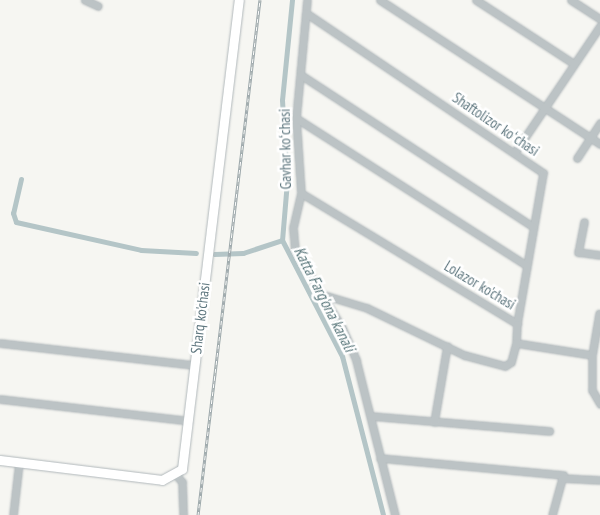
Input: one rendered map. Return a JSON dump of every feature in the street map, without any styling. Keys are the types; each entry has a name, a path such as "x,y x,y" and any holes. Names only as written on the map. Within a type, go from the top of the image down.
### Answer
{"main road":[{"name":"Sharq ko'chasi","path":"177,476 183,467 189,421 194,365 239,0"},
{"path":"0,460 162,480 177,476"}],"street":[{"path":"85,0 98,6"},
{"name":"Gavhar koʻchasi","path":"307,0 296,118 301,193 293,228 295,250 324,295 356,360 394,515"},
{"path":"380,0 600,144"},
{"path":"476,0 574,64"},
{"path":"572,0 600,19"},
{"name":"Shaftolizor koʻchasi","path":"306,13 515,152 543,173 532,228 517,324"},
{"path":"515,152 600,26"},
{"path":"301,75 532,228"},
{"path":"296,118 527,266"},
{"path":"577,158 600,123"},
{"name":"Lolazor ko'chasi","path":"301,193 517,324 516,343"},
{"path":"584,222 578,252 600,255"},
{"path":"324,295 367,308 447,346 505,366 511,362 516,343 592,355"},
{"path":"599,314 592,355 592,390 600,404"},
{"path":"0,343 194,365"},
{"path":"434,422 447,346"},
{"path":"0,399 189,421"},
{"path":"371,416 549,431"},
{"path":"380,458 563,474 552,515"},
{"path":"13,515 19,462"},
{"path":"177,476 182,482 183,515"},
{"path":"562,478 600,480"}],"waterway":[{"name":"Katta Farg'ona kanali","path":"292,0 282,100 287,181 282,240 342,356 383,515"},
{"path":"21,179 13,213 16,222 141,250 196,253"},
{"path":"214,254 243,253 282,240"}],"railway":[{"path":"198,515 260,0"}]}
